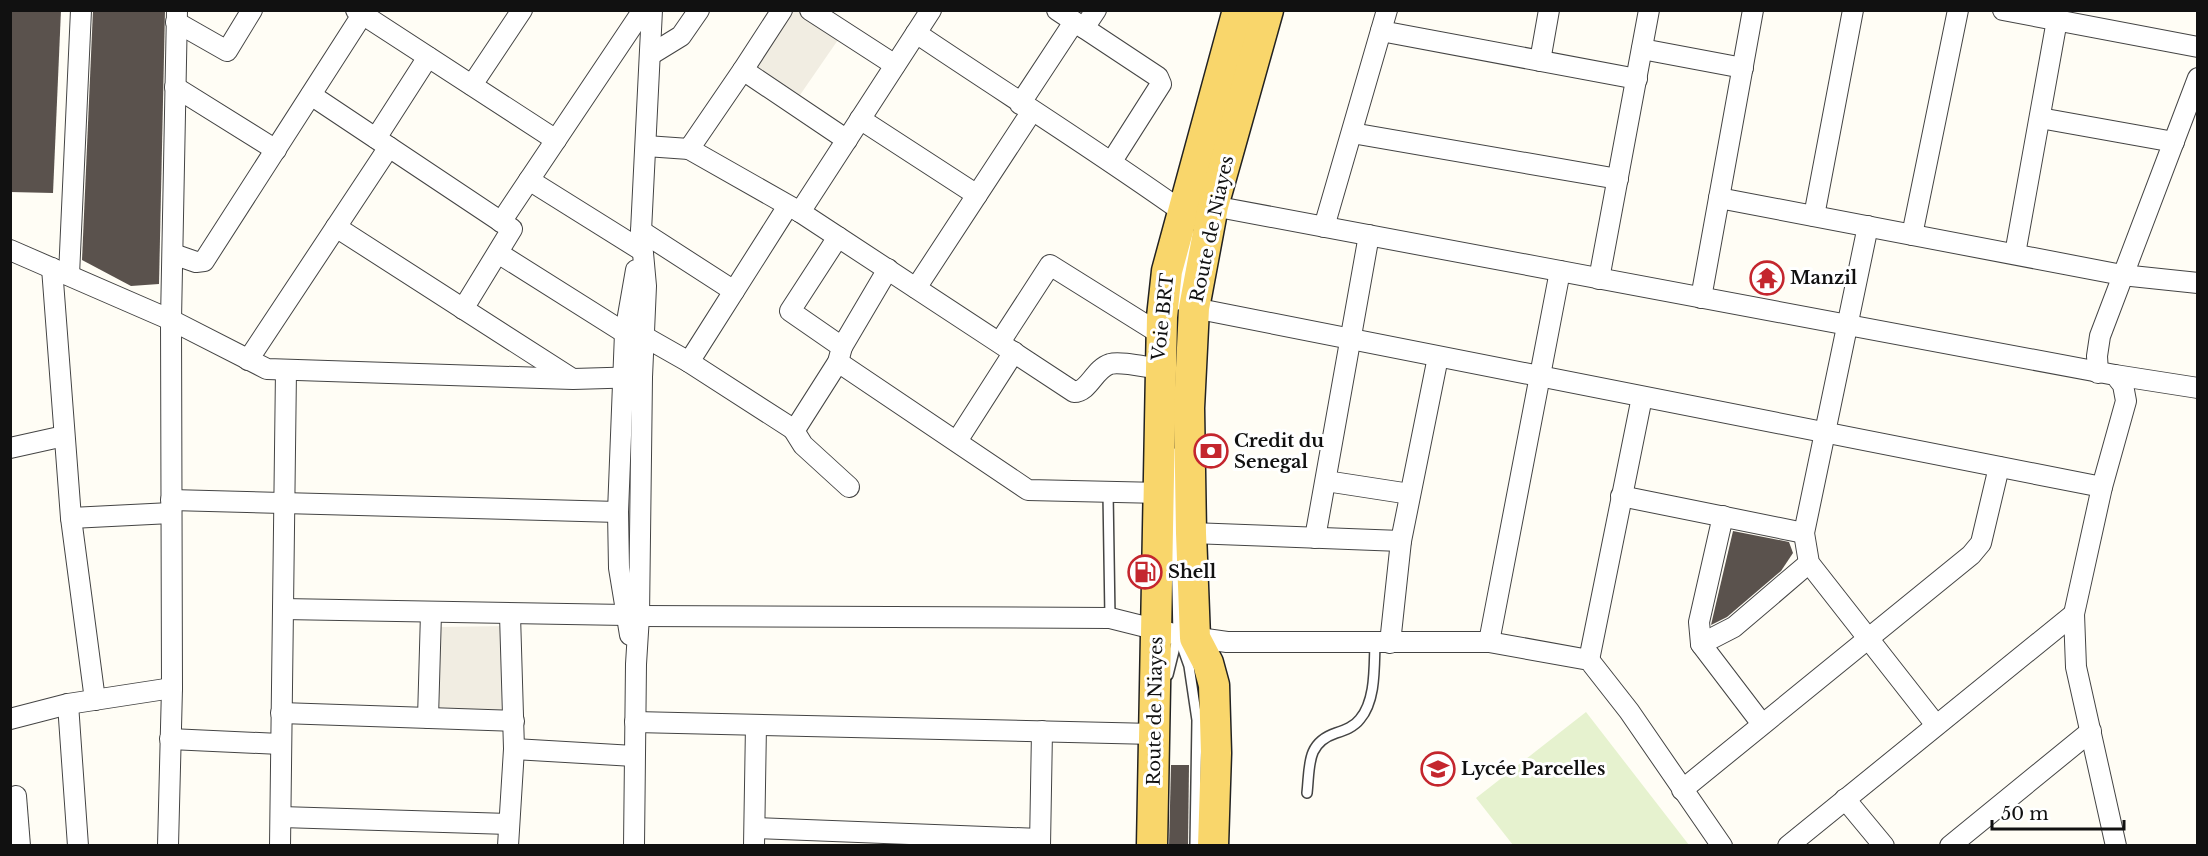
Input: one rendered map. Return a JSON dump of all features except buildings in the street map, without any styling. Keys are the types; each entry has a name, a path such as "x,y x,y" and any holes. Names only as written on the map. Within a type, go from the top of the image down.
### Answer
{"main road":[{"name":"Route de Niayes","path":"1213,846 1216,753 1214,685 1208,663 1177,634 1161,493 1162,369 1177,319 1238,10"},
{"name":"Route de Niayes","path":"1152,846 1154,734 1177,634 1191,533 1189,408 1177,319 1167,271 1197,213 1268,10"}],"street":[{"path":"81,10 61,272 64,436 71,518 95,699"},
{"path":"176,16 227,51 252,10"},
{"path":"472,86 522,10"},
{"path":"501,222 643,10"},
{"path":"633,615 618,568 618,512 635,335 646,286 641,240 652,10"},
{"path":"650,55 681,36 699,10"},
{"path":"689,149 782,10"},
{"path":"810,10 895,65"},
{"path":"689,362 734,291 847,140 931,10"},
{"path":"1057,10 1158,77 1161,84 1112,161"},
{"path":"916,288 977,195 1026,107 1079,25 1096,10"},
{"path":"1324,227 1387,10"},
{"path":"1540,61 1549,10"},
{"path":"1599,279 1649,10"},
{"path":"1701,298 1753,10"},
{"path":"1814,216 1853,10"},
{"path":"1912,234 1958,10"},
{"path":"2005,11 2198,47"},
{"path":"174,254 196,262 204,261 311,95 359,13 556,140"},
{"path":"168,846 172,688 171,320 174,254 176,16"},
{"path":"2015,254 2057,20"},
{"path":"1381,31 1637,79"},
{"path":"916,33 1026,107 1197,213 1324,227 2106,374 2198,388"},
{"path":"1642,49 1743,68"},
{"path":"248,360 336,228 428,57"},
{"path":"743,70 847,140"},
{"path":"2116,846 2076,666 2074,614 2102,487 2126,401 2123,385 2106,374 2097,356 2100,336 2122,275 2198,78"},
{"path":"175,87 276,150"},
{"path":"311,95 513,231 463,309"},
{"path":"2040,118 2174,142"},
{"path":"860,119 977,195"},
{"path":"1352,133 1618,179"},
{"path":"646,146 689,149 794,209 1074,392 1084,389 1096,374 1110,364 1162,369"},
{"path":"530,180 734,291"},
{"path":"1719,198 2122,275 2198,283"},
{"path":"1868,226 1804,533 1809,563 1936,725"},
{"path":"336,228 573,379"},
{"path":"1315,538 1369,235"},
{"path":"838,237 790,311 840,355 1028,490 1161,493"},
{"path":"10,250 171,320 267,369 573,379 632,378"},
{"path":"498,253 635,335 689,362 793,429 803,445 849,487"},
{"path":"957,441 1050,265 1177,319 1351,339 2102,487"},
{"path":"793,429 796,429 888,270"},
{"path":"1490,642 1560,271"},
{"path":"1383,643 1438,357"},
{"path":"279,846 286,370"},
{"path":"632,378 633,615 636,664 634,846"},
{"path":"1589,660 1642,397"},
{"path":"10,448 64,436"},
{"path":"1682,790 1976,550 1981,543 2000,467"},
{"path":"1326,482 1410,494"},
{"path":"1621,496 1804,533"},
{"path":"71,518 171,506 283,501 618,512"},
{"path":"1723,516 1699,622 1701,644 1762,724"},
{"path":"1191,533 1401,541"},
{"path":"1701,644 1734,627 1809,563"},
{"path":"283,609 510,615 1110,618 1177,634 1227,642 1490,642 1589,660 1629,711 1722,846"},
{"path":"428,718 431,613"},
{"path":"1788,846 2074,614"},
{"path":"508,846 514,749 510,615"},
{"path":"10,719 68,704 172,688"},
{"path":"68,704 78,846"},
{"path":"280,714 514,721"},
{"path":"634,722 1154,734"},
{"path":"756,725 755,837 1040,842 1042,731"},
{"path":"1950,846 2091,731"},
{"path":"170,739 280,744"},
{"path":"514,749 634,756"},
{"path":"16,796 20,846"},
{"path":"1845,799 1884,846"},
{"path":"281,817 509,824"}],"lane":[{"path":"1167,682 1177,634 1174,448"},
{"path":"1108,492 1110,618"},
{"path":"1177,634 1189,666 1197,720 1195,846"},
{"path":"1307,793 1312,752 1322,738 1348,729 1360,719 1370,699 1383,643"},
{"path":"1161,846 1166,703"}],"green space":[{"path":"1586,712 1689,845 1513,845 1476,798"}],"shaded area":[{"path":"789,11 797,11 840,37 800,95 755,68"},
{"path":"508,626 508,717 434,715 438,627"}],"place":[{"name":"Manzil","path":"1767,278"},
{"name":"Credit du Senegal","path":"1211,451"},
{"name":"Shell","path":"1145,572"},
{"name":"Lycée Parcelles","path":"1438,769"}]}
